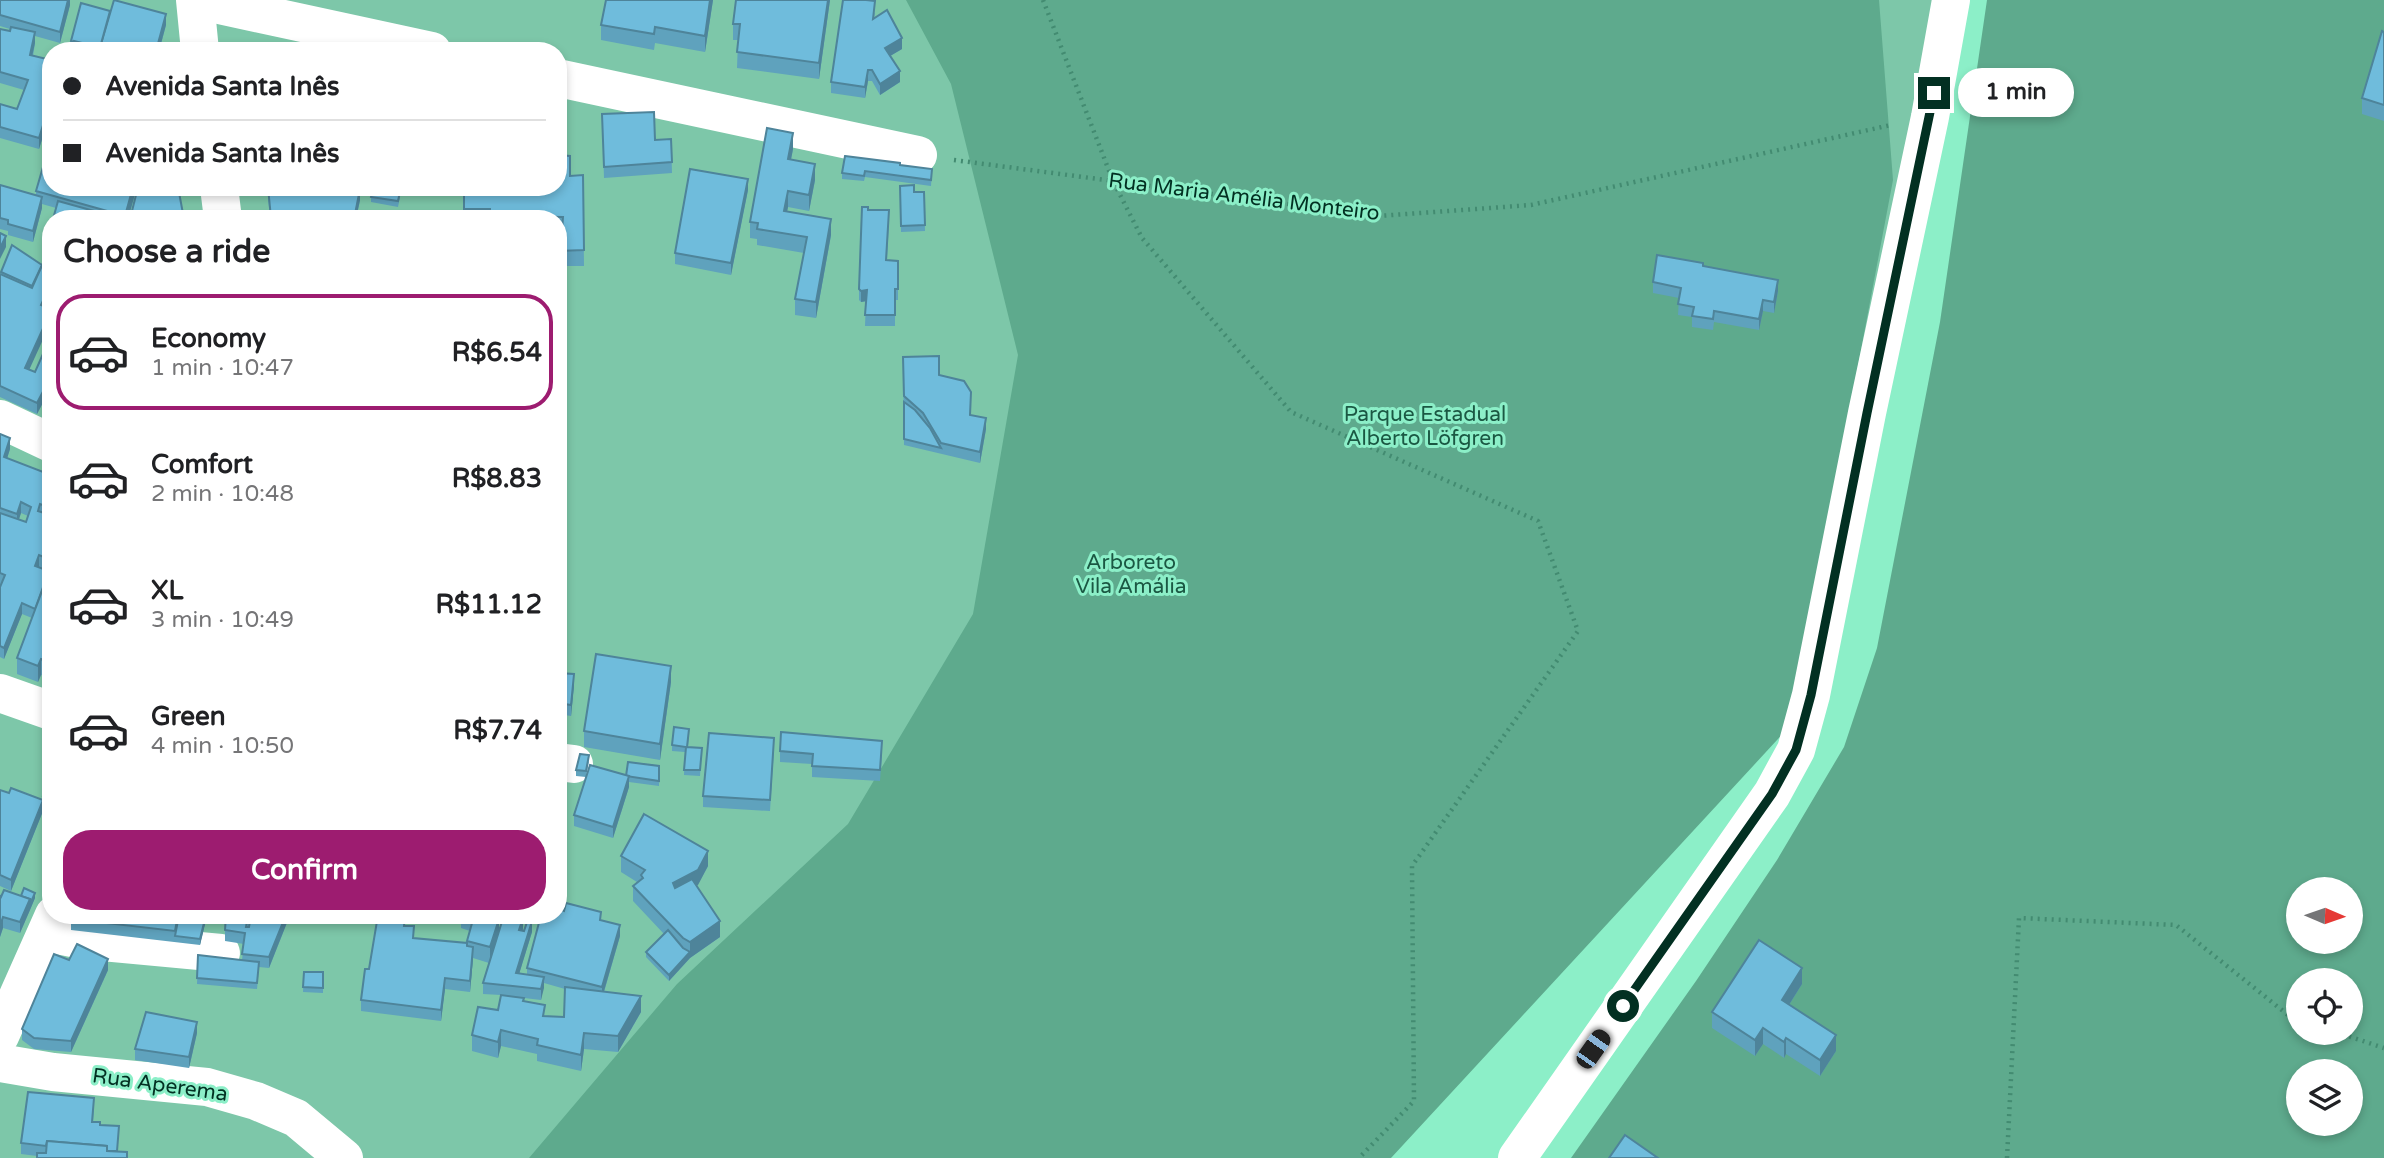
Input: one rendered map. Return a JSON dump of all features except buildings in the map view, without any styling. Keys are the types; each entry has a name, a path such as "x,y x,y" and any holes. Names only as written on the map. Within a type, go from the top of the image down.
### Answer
{"street":[{"path":"199,42 195,0 390,42"},
{"path":"1517,1158 1772,794 1796,750 1811,695 1930,117 1951,0"},
{"path":"567,80 918,155"},
{"path":"0,419 42,439"},
{"path":"0,693 42,708"},
{"path":"0,1036 15,965 51,924 81,940 221,953"},
{"name":"Rua Aperema","path":"0,1063 53,1072 208,1087 244,1097 296,1118 344,1158"}],"path":[{"path":"1043,0 1113,181 1142,238 1291,412 1538,521 1578,631 1412,866 1414,1101 1359,1158"},
{"name":"Rua Maria Amélia Monteiro","path":"918,155 1379,216 1531,205 1930,117"},
{"path":"2007,1158 2019,918 2176,925 2286,1013"},
{"path":"2363,1041 2384,1048"}],"green space":[{"name":"Parque Estadual Alberto Löfgren","path":"0,0 1951,0 1790,726 1364,1158 0,1158"},
{"name":"Parque Estadual Alberto Löfgren","path":"906,0 1879,0 1893,180 1790,726 1391,1158 529,1158 677,984 848,824 973,614 1018,355 951,84"},
{"path":"1987,0 2384,0 2384,1158 1571,1158 1696,981 1777,860 1844,747 1877,648 1940,322"}],"route":[{"path":"1623,1006 1772,794 1796,750 1811,695 1934,93"}],"park label":[{"name":"Arboreto Vila Amália","path":"1131,574"}]}
